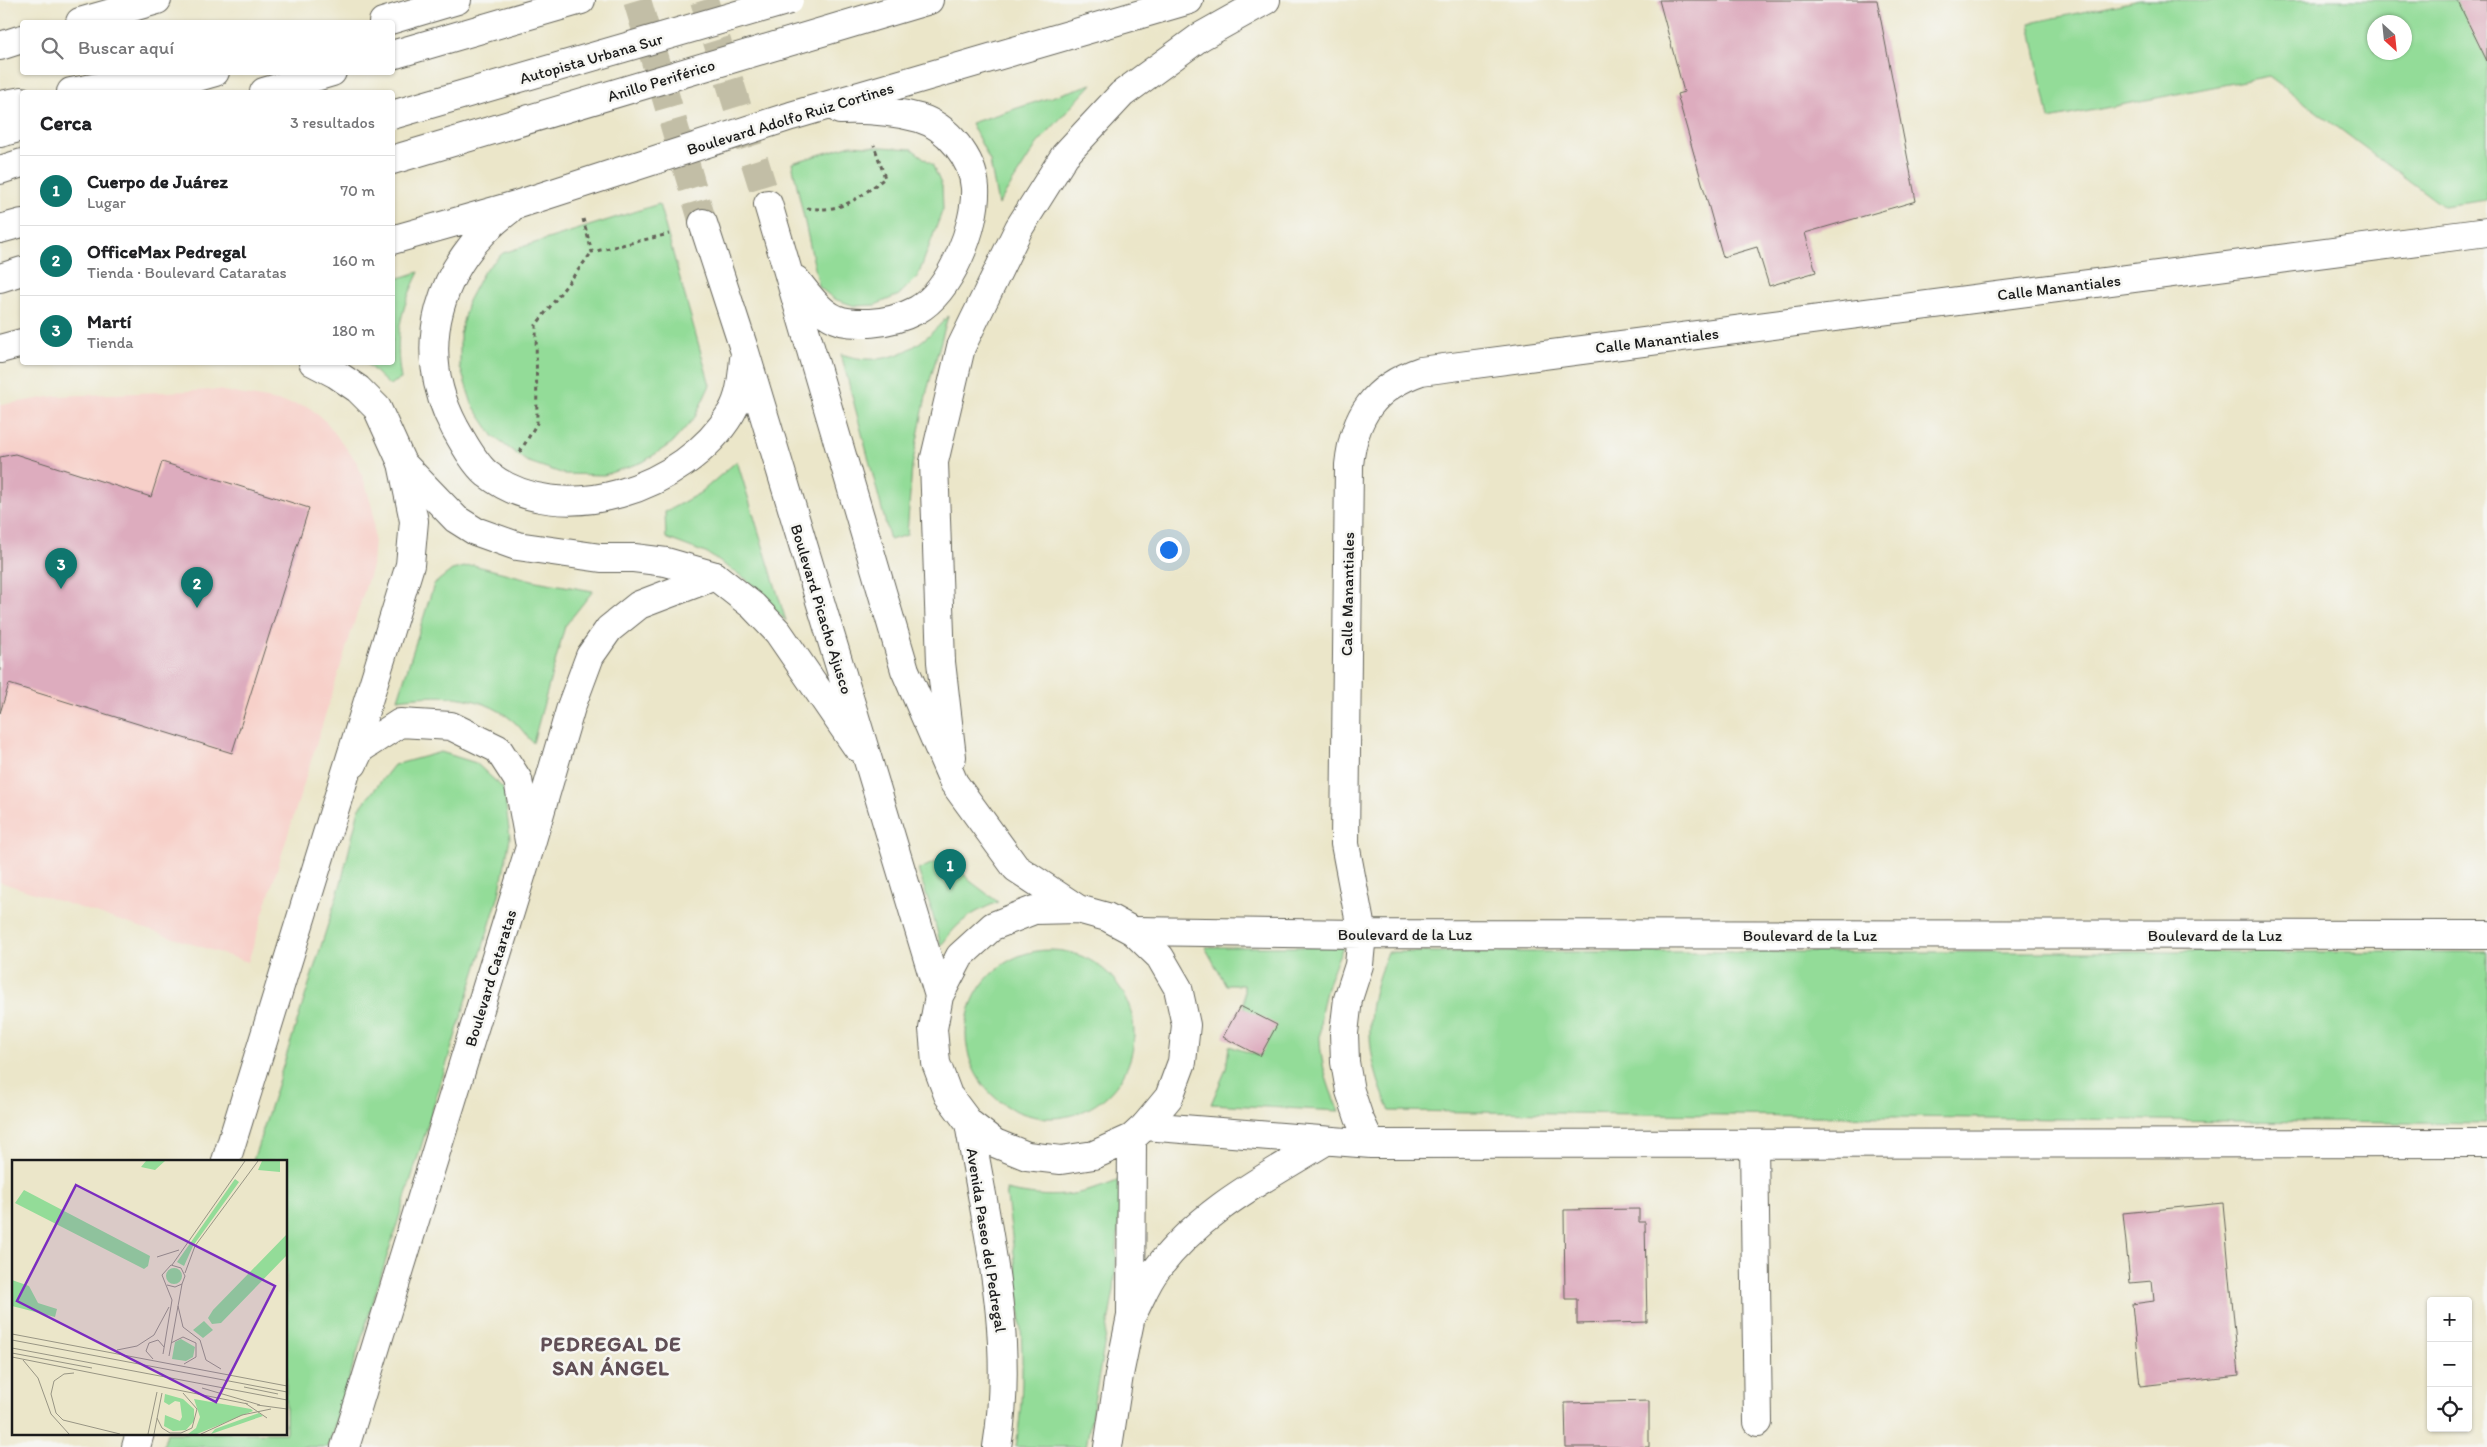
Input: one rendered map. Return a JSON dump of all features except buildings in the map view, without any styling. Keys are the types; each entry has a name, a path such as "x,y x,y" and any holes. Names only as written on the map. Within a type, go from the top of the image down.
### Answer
{"main road":[{"path":"87,20 156,0"},
{"path":"390,20 457,0"},
{"path":"395,54 581,0"},
{"name":"Autopista Urbana Sur","path":"395,114 789,0"},
{"name":"Anillo Periférico","path":"395,159 929,0"},
{"name":"Boulevard Adolfo Ruiz Cortines","path":"395,239 516,205 791,116 1189,0"},
{"path":"954,783 941,662 934,462 961,347 1019,228 1066,154 1122,94 1200,37 1266,0"},
{"path":"0,46 20,40"},
{"path":"82,90 164,75"},
{"path":"151,90 204,75"},
{"path":"271,90 322,75"},
{"path":"0,106 20,101"},
{"path":"789,272 819,307 835,319 854,323 873,322 891,320 918,310 937,292 954,268 962,251 972,216 975,188 972,170 960,147 941,131 920,118 890,112 855,110 823,111 791,116"},
{"path":"0,133 20,128"},
{"path":"0,170 20,164"},
{"path":"768,204 905,670 954,783 1016,868 1078,909"},
{"path":"516,205 490,224 456,268 445,289 436,315 433,341 435,366 449,416 462,442 486,473 522,494 558,502 597,498 632,489 663,476 706,446 732,412 740,391 745,352"},
{"path":"0,229 20,224"},
{"name":"Boulevard Picacho Ajusco","path":"691,227 745,352 939,996"},
{"name":"Calle Manantiales","path":"1372,1144 1359,1118 1350,1091 1345,1062 1344,1033 1348,999 1359,965 1362,934 1345,844 1349,465 1351,444 1358,423 1370,405 1384,390 1402,378 1422,370 2487,232"},
{"path":"0,278 20,272"},
{"path":"0,349 20,344"},
{"path":"0,354 20,353"},
{"path":"226,1160 410,565 414,521 402,463 377,408 358,389 319,365"},
{"path":"402,463 456,519 475,531 497,541 517,546 601,558 634,558 666,562 715,576 753,606 778,632 799,660 819,694 868,760"},
{"name":"Boulevard Cataratas","path":"346,1447 571,707 590,656 609,630 639,605 715,576"},
{"path":"341,791 360,749 400,723 451,726 498,749 518,780 530,847"},
{"path":"1078,909 1107,917 1133,931 1160,957 1178,988 1186,1025 1182,1062 1168,1097 1138,1132 1094,1155 1060,1160 1027,1156 995,1143 968,1122 948,1095 936,1063 932,1029 939,996 960,956 993,926 1034,910 1078,909"},
{"name":"Boulevard de la Luz","path":"1133,931 1362,934 2487,935"},
{"name":"Avenida Paseo del Pedregal","path":"968,1122 998,1296 1002,1331 1003,1383 997,1447"},
{"path":"1138,1132 1372,1144 2487,1143"},
{"path":"1108,1447 1119,1375 1131,1316 1138,1132"},
{"path":"1131,1316 1156,1270 1186,1234 1220,1206 1324,1142"},
{"path":"1754,1144 1758,1422"},
{"path":"136,1447 140,1434"}],"path":[{"path":"801,208 826,211 853,201 884,178 873,142"},
{"path":"583,219 592,252"},
{"path":"516,459 536,423 536,325 592,252 691,227"}],"shaded area":[{"path":"218,390 309,407 327,423 356,461 373,511 374,539 372,566 248,962 0,882 0,405 56,396"}],"green space":[{"path":"2140,0 2487,0 2487,200 2443,206 2269,76 2049,119 2030,23"},
{"path":"1092,84 1037,144 998,205 990,161 971,123"},
{"path":"851,145 912,149 932,164 942,186 943,209 918,276 899,295 875,305 855,306 834,299 819,287 792,163"},
{"path":"659,204 710,385 695,417 672,443 643,462 604,475 564,474 526,461 494,437 472,404 460,367 460,334 468,301 484,271 503,253"},
{"path":"419,272 407,299 400,324 398,350 401,379 389,385 368,365 395,365 395,279"},
{"path":"948,316 927,391 912,466 907,535 890,540 841,354 858,358 887,358 913,347 937,328"},
{"path":"737,461 786,621 746,579 708,554 666,538 665,512 700,493"},
{"path":"473,565 536,581 593,591 565,626 533,743 512,720 499,711 472,700 443,696 398,699 434,584 452,570"},
{"path":"441,752 476,763 504,789 510,838 499,895 328,1447 163,1447 167,1434 288,1434 288,1160 253,1160 341,883 359,809 394,765"},
{"path":"948,856 970,881 998,902 965,919 941,946 918,870"},
{"path":"1205,947 1343,947 1327,989 1320,1029 1324,1068 1339,1111 1211,1104 1226,1069 1229,1046 1260,1056 1244,1009 1244,985 1226,985"},
{"path":"1058,950 1082,956 1110,974 1128,1002 1133,1018 1133,1050 1128,1066 1110,1094 1097,1104 1074,1115 1042,1118 1018,1112 990,1094 980,1081 969,1058 966,1026 972,1002 990,974 1003,964 1026,953"},
{"path":"1388,952 2487,952 2487,1124 1390,1111 1375,1070 1370,1032 1374,993"},
{"path":"1122,1179 1114,1290 1086,1447 1016,1447 1020,1415 1022,1350 1018,1286 1006,1190 1037,1195 1065,1195 1092,1190"}],"tunnel":[{"path":"637,0 703,223"},
{"path":"704,0 768,204"}],"place":[{"name":"Martí","path":"61,589"},
{"name":"OfficeMax Pedregal","path":"197,608"},
{"name":"Cuerpo de Juárez","path":"950,890"}],"district":[{"name":"PEDREGAL DE SAN ÁNGEL","path":"611,1356"}]}
